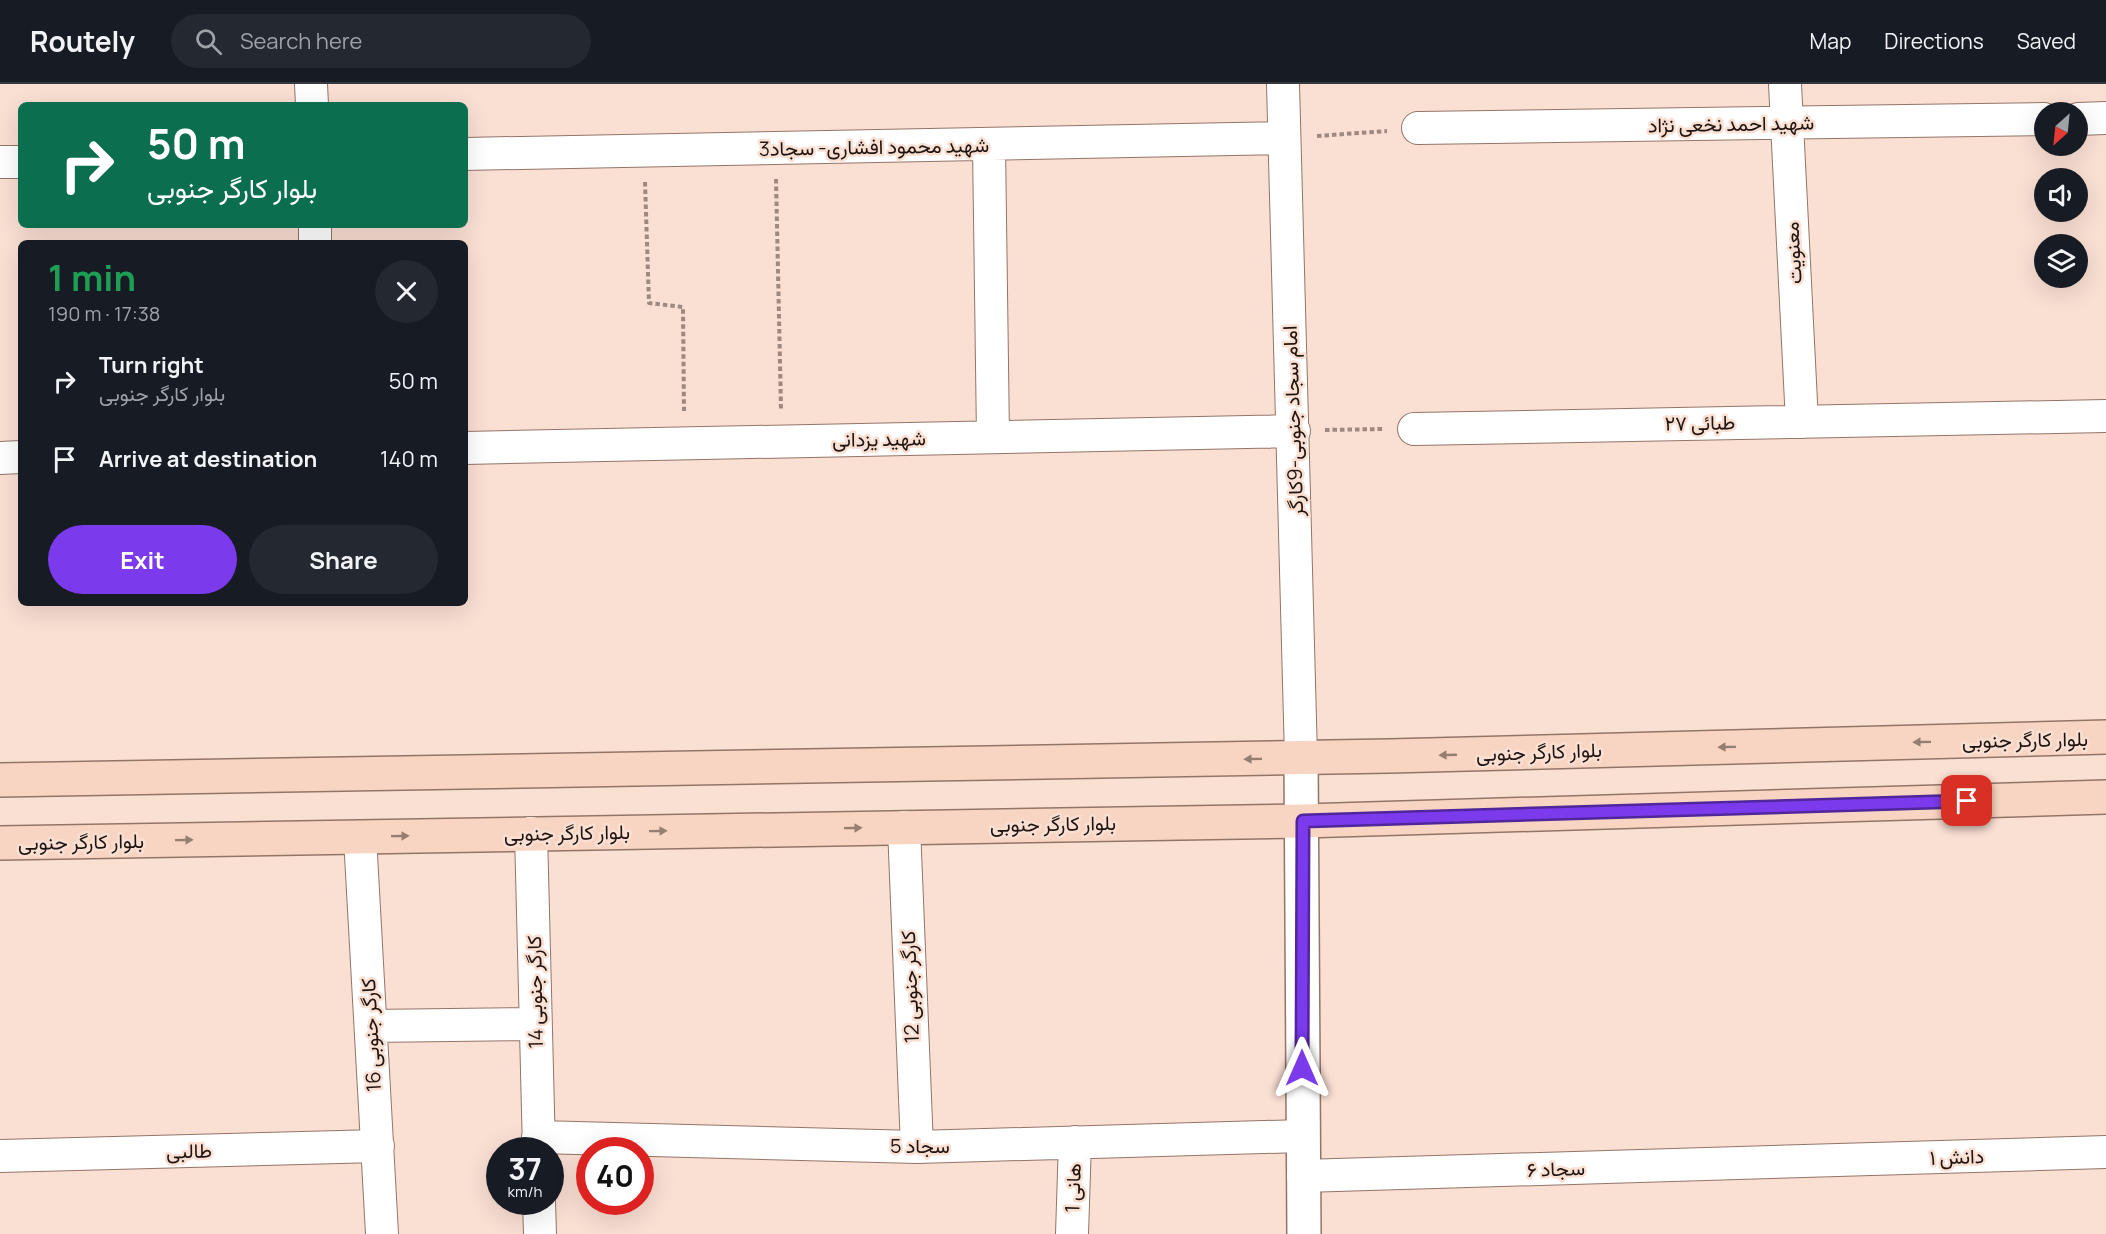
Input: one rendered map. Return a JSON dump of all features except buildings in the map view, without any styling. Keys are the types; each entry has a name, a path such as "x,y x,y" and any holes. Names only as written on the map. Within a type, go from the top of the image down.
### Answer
{"main road":[{"name":"بلوار کارگر جنوبی","path":"0,780 1301,757 2106,737"},
{"name":"بلوار کارگر جنوبی","path":"0,843 1303,821 2106,797"}],"street":[{"path":"311,84 312,102"},
{"name":"امام سجاد جنوبی-9کارگر","path":"1283,84 1301,757"},
{"name":"معنویت","path":"1785,84 1802,422"},
{"path":"2088,119 2106,118"},
{"name":"شهید احمد نخعی نژاد","path":"1418,128 2034,119"},
{"name":"شهید محمود افشاری- سجاد3","path":"468,154 1283,138"},
{"path":"989,145 993,437"},
{"path":"0,162 18,162"},
{"name":"طبائی ۲۷","path":"1414,429 2106,416"},
{"name":"شهید یزدانی","path":"468,448 1294,431"},
{"path":"0,458 18,457"},
{"path":"1301,757 1304,1234"},
{"name":"کارگر جنوبی 12","path":"904,827 917,1147"},
{"name":"کارگر جنوبی 14","path":"531,833 538,1137"},
{"name":"کارگر جنوبی 16","path":"360,837 382,1234"},
{"path":"371,1026 536,1024"},
{"name":"سجاد 5","path":"564,1144 917,1147 1302,1136"},
{"name":"هانی 1","path":"1071,1234 1075,1142"},
{"name":"طالبی","path":"0,1156 378,1146"},
{"name":"دانش ۱","path":"1808,1161 2106,1152"},
{"name":"سجاد ۶","path":"1303,1176 1808,1161"},
{"path":"539,1215 540,1234"}],"path":[{"path":"1283,138 1418,128"},
{"path":"776,149 782,441"},
{"path":"645,151 649,303 683,307 684,443"},
{"path":"1294,431 1414,429"}],"route":[{"path":"1302,1068 1303,821 1967,801"}]}
